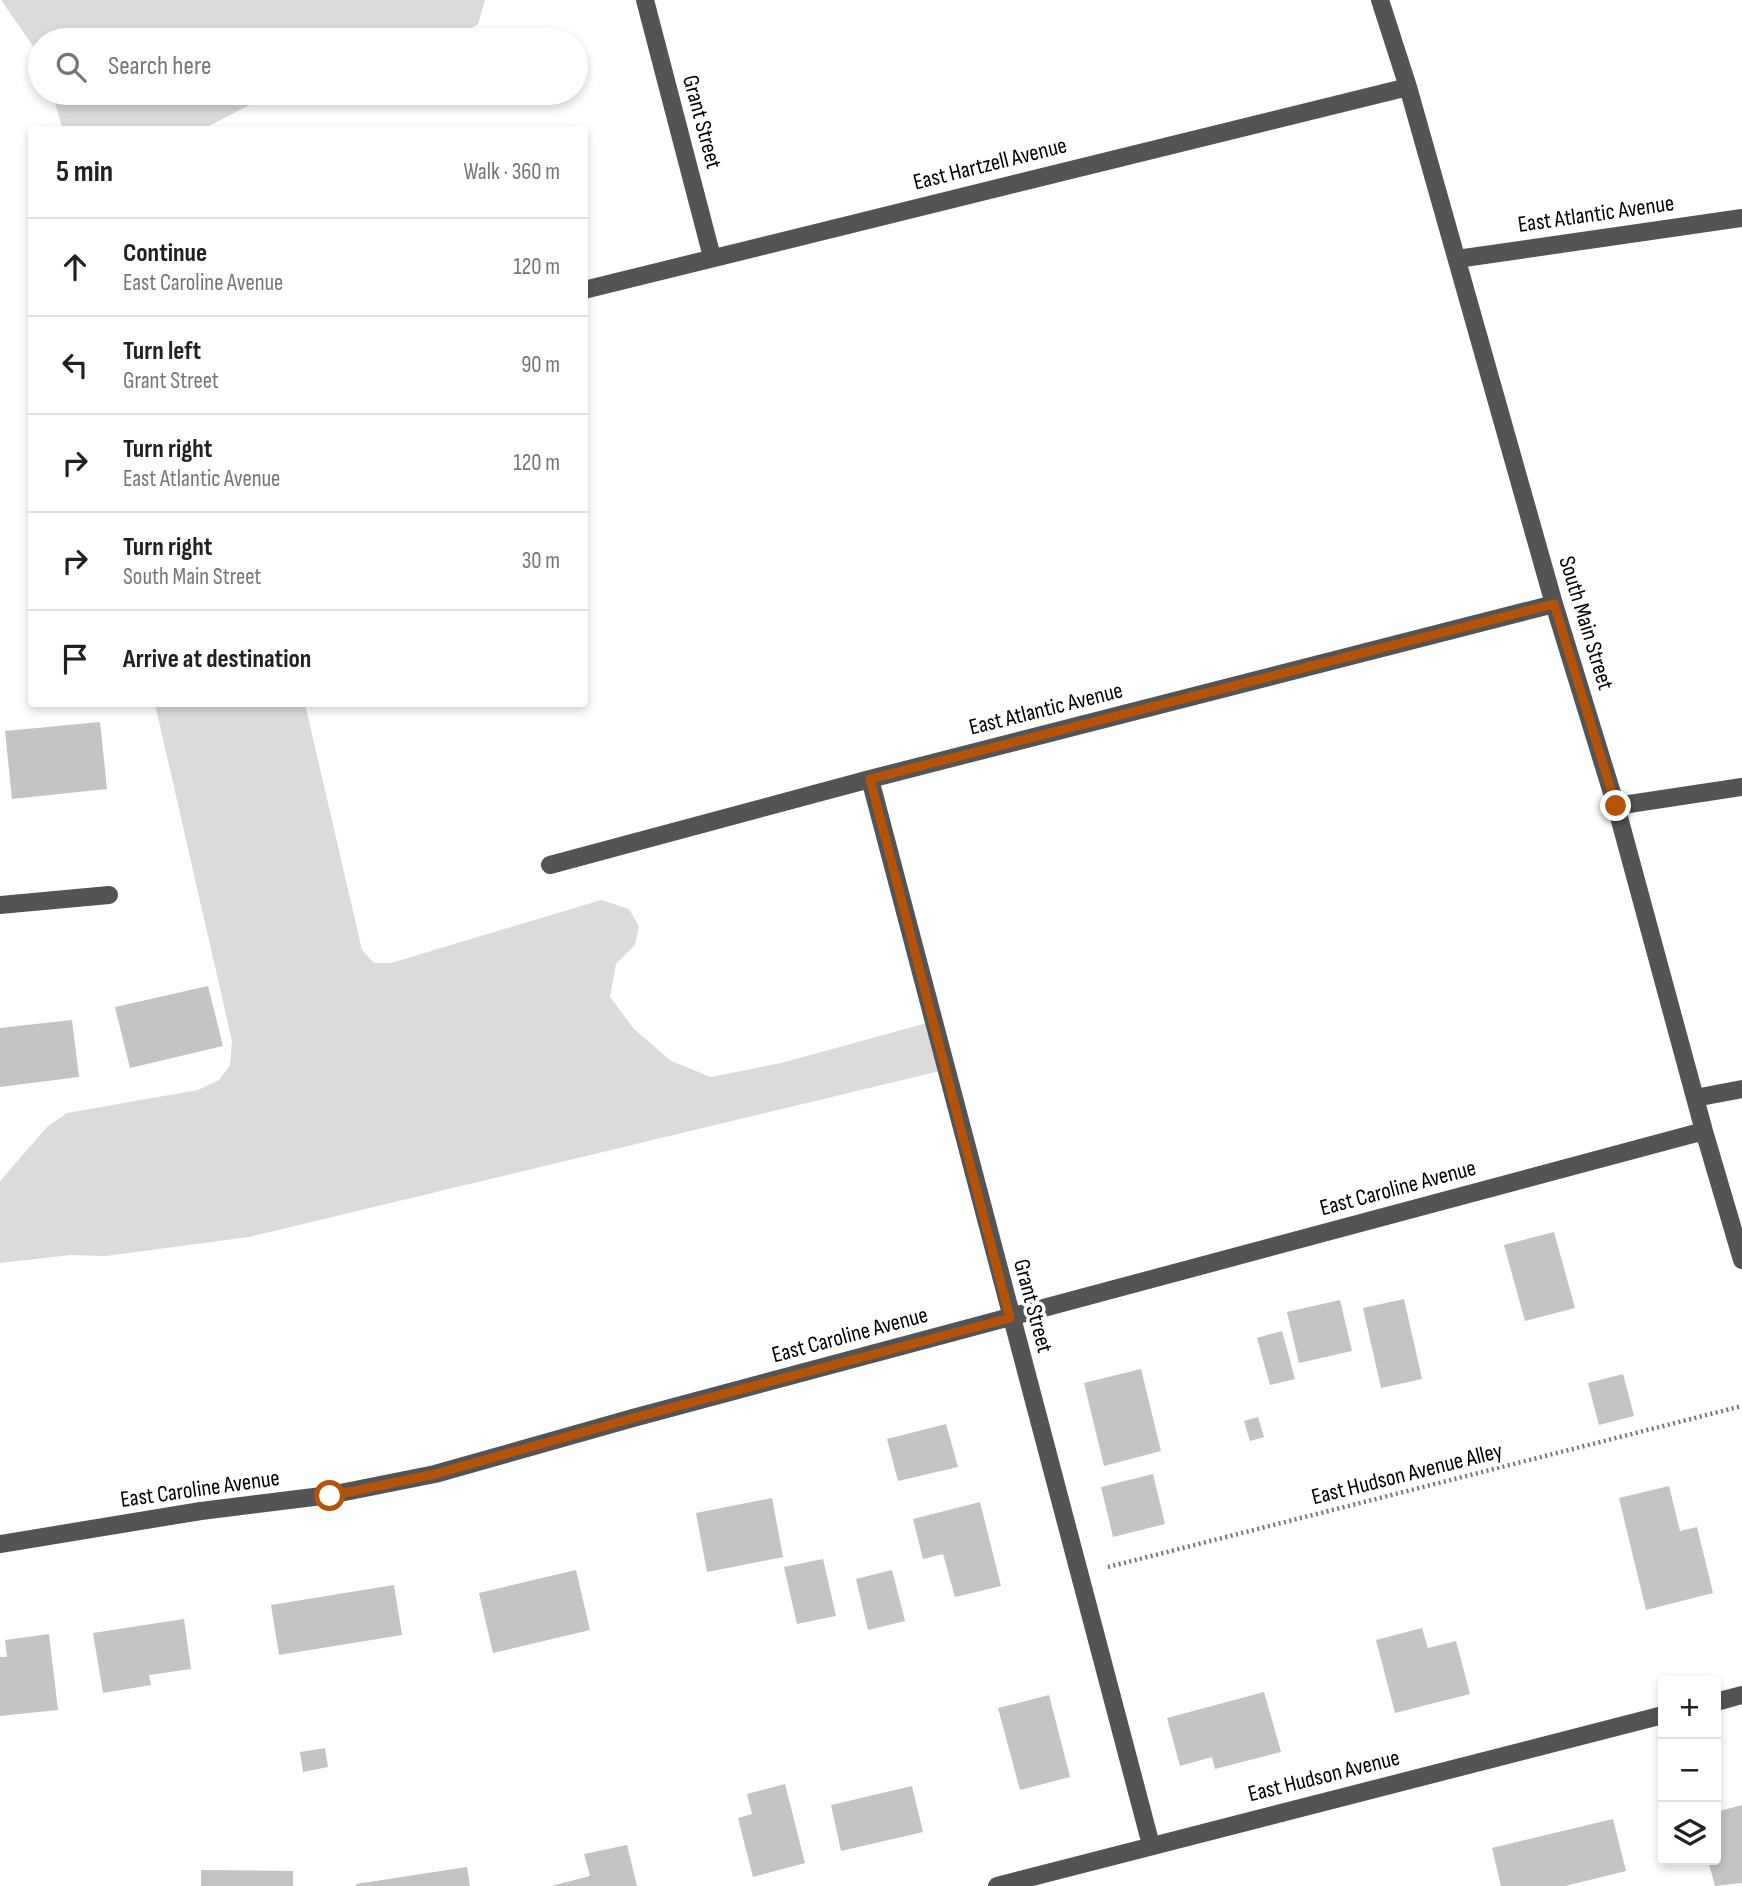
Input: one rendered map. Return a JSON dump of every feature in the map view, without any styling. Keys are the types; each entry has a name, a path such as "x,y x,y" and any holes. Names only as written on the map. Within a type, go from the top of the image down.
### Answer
{"street":[{"name":"Grant Street","path":"645,0 712,257"},
{"name":"South Main Street","path":"1380,0 1408,87 1554,604 1616,806 1704,1131 1742,1260"},
{"name":"East Hartzell Avenue","path":"588,289 1408,87"},
{"name":"East Atlantic Avenue","path":"1457,259 1742,218"},
{"name":"East Atlantic Avenue","path":"550,865 870,779 1554,604"},
{"name":"Grant Street","path":"870,779 1151,1845"},
{"path":"1616,806 1742,787"},
{"path":"0,905 109,895"},
{"path":"1695,1098 1742,1090"},
{"name":"East Caroline Avenue","path":"0,1544 201,1511 330,1496 435,1474 1704,1131"},
{"path":"1721,1701 1742,1695"},
{"name":"East Hudson Avenue","path":"997,1886 1658,1716"}],"path":[{"name":"East Hudson Avenue Alley","path":"1080,1574 1742,1406"}],"shaded area":[{"path":"1,0 485,0 478,24 472,28 28,28 28,39"},
{"path":"56,105 250,105 209,126 62,126"},
{"path":"156,707 306,707 362,950 374,963 391,963 601,900 629,909 639,926 635,945 616,964 610,997 634,1029 671,1061 711,1077 781,1063 927,1023 940,1071 249,1237 106,1256 71,1255 0,1263 0,1181 47,1127 67,1113 198,1090 219,1080 230,1065 232,1041"}],"building":[{"path":"100,722 107,789 12,799 5,731"},
{"path":"208,986 223,1046 130,1068 115,1007"},
{"path":"72,1020 79,1077 0,1087 0,1028"},
{"path":"1554,1232 1575,1308 1525,1321 1504,1245"},
{"path":"1404,1299 1422,1379 1381,1388 1363,1308"},
{"path":"1340,1300 1352,1351 1299,1363 1287,1312"},
{"path":"1282,1331 1295,1379 1270,1385 1257,1338"},
{"path":"1141,1369 1161,1451 1104,1466 1084,1383"},
{"path":"1623,1374 1634,1416 1599,1425 1588,1383"},
{"path":"1258,1417 1264,1437 1250,1441 1244,1421"},
{"path":"946,1424 958,1467 898,1481 887,1439"},
{"path":"1153,1474 1165,1524 1113,1537 1101,1487"},
{"path":"1669,1486 1680,1531 1697,1527 1713,1593 1646,1610 1619,1498"},
{"path":"772,1498 783,1557 707,1572 696,1513"},
{"path":"980,1502 1001,1586 955,1597 943,1554 923,1559 913,1519"},
{"path":"823,1559 836,1616 797,1624 784,1567"},
{"path":"576,1570 590,1630 493,1653 479,1593"},
{"path":"892,1570 905,1621 868,1630 856,1579"},
{"path":"394,1585 402,1635 279,1655 271,1605"},
{"path":"184,1619 191,1669 149,1675 151,1685 103,1693 93,1633"},
{"path":"1422,1628 1428,1648 1456,1641 1470,1694 1395,1713 1376,1640"},
{"path":"49,1634 58,1710 0,1716 0,1657 7,1657 5,1640"},
{"path":"1264,1692 1281,1752 1215,1769 1212,1757 1180,1766 1167,1718"},
{"path":"1049,1695 1070,1777 1020,1790 998,1708"},
{"path":"325,1748 328,1767 303,1772 300,1752"},
{"path":"785,1784 805,1863 753,1877 738,1818 752,1814 747,1794"},
{"path":"912,1786 923,1832 841,1851 831,1805"},
{"path":"1742,1805 1742,1883 1715,1886 1709,1865 1721,1865 1721,1811"},
{"path":"1613,1819 1626,1871 1565,1886 1501,1886 1492,1848"},
{"path":"627,1845 637,1886 551,1886 590,1876 584,1854"},
{"path":"467,1867 470,1886 356,1886 356,1884"},
{"path":"201,1870 293,1871 293,1886 201,1886"}],"route":[{"path":"330,1496 435,1474 633,1418 1010,1318 870,779 1554,604 1616,806"}]}
